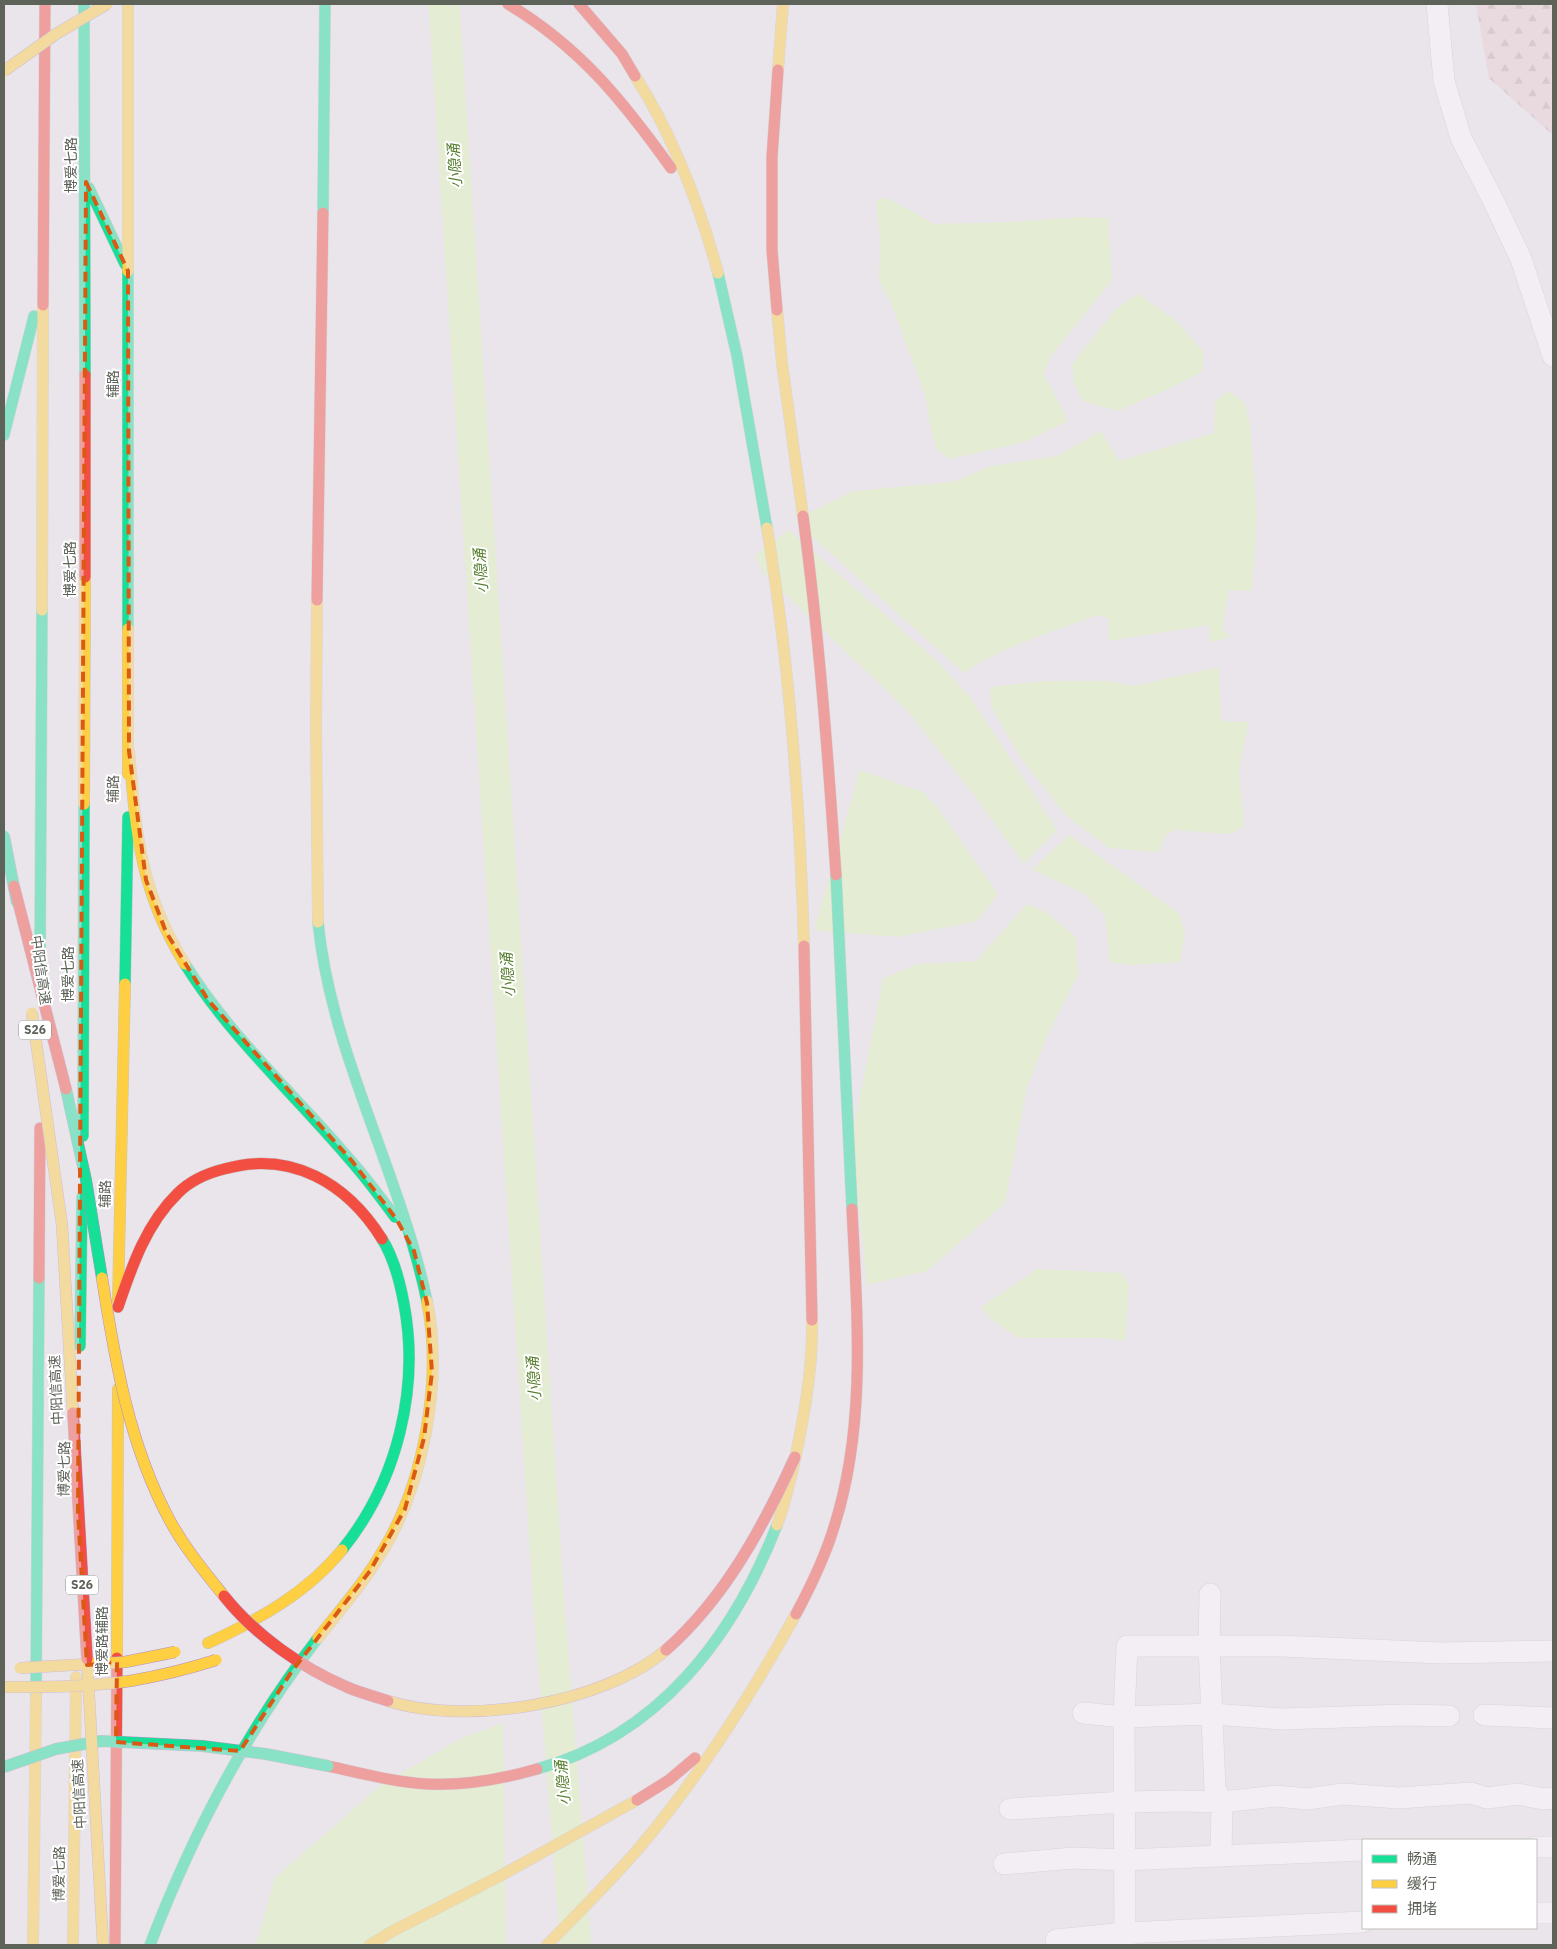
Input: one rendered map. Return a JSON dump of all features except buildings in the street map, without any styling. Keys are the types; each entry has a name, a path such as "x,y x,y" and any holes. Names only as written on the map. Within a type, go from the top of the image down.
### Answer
{"main road":[{"name":"博爱七路","path":"33,1945 38,1533 45,4"},
{"name":"博爱七路","path":"74,1945 83,1126 86,182 84,4"},
{"path":"4,71 56,34 107,4"},
{"name":"辅路","path":"118,1307 129,751 128,4"},
{"path":"150,1945 170,1893 214,1798 244,1743 283,1684 386,1548 404,1509 424,1438 429,1411 432,1335 427,1303 414,1251 381,1147 347,1056 326,975 318,923 315,727 326,4"},
{"path":"508,4 550,31 576,53 614,91 645,130 680,180 704,223"},
{"path":"4,1767 56,1749 101,1741 202,1746 266,1754 401,1780 438,1784 476,1782 548,1767 589,1751 620,1734 676,1689 710,1649 741,1602 780,1517 796,1457 805,1412 810,1374 812,1328 803,902 793,743 778,592 752,436 724,297 704,223 674,143 650,96 617,46 578,4"},
{"path":"547,1945 636,1851 661,1821 745,1703 773,1656 822,1564 839,1512 849,1461 858,1372 852,1184 838,901 821,667 782,363 772,250 772,158 782,4"},
{"path":"777,96 795,13"},
{"path":"86,182 128,271"},
{"path":"4,435 45,276"},
{"path":"129,751 141,858 155,908 179,955 208,1000 230,1027 260,1062 320,1124 370,1182 397,1220 414,1251"},
{"name":"中阳信高速","path":"4,836 14,886 62,1225 103,1945"},
{"path":"14,886 67,1086 87,1186 111,1331 130,1421 142,1458 178,1535 202,1570 223,1596 280,1649 306,1667 366,1695 429,1709 504,1709 540,1703 588,1691 625,1677 654,1660 686,1630 719,1591 748,1550 796,1457"},
{"path":"12,1669 125,1662 164,1656 199,1645 244,1627 280,1606 332,1562 356,1532 387,1475 398,1442 405,1409 409,1372 405,1304 396,1271 385,1245 368,1218 332,1184 310,1172 284,1164 256,1162 229,1166 200,1177 179,1192 158,1217 141,1245 118,1307"},
{"name":"博爱路辅路","path":"116,1945 118,1307"},
{"path":"378,1535 402,1495 417,1464"},
{"path":"254,1643 276,1631"},
{"path":"4,1687 71,1686 128,1681 169,1674 220,1659"},
{"path":"370,1945 390,1932 585,1830 669,1780 711,1743 745,1703"}],"street":[{"path":"1437,4 1444,81 1461,138 1521,259 1553,356"},
{"path":"1210,1594 1209,1646 1216,1790 1222,1802 1221,1856"},
{"path":"1125,1939 1124,1717 1126,1646 1282,1646 1441,1653 1553,1651"},
{"path":"1083,1713 1124,1717 1212,1714 1282,1719 1405,1715 1449,1716"},
{"path":"1484,1715 1553,1718"},
{"path":"1010,1809 1179,1800 1222,1802 1276,1796 1307,1799 1343,1794 1399,1798 1471,1793 1488,1798 1518,1794 1542,1799 1553,1798"},
{"path":"1537,1847 1553,1846"},
{"path":"1004,1864 1074,1858 1124,1860 1362,1850"},
{"path":"1537,1914 1553,1913"},
{"path":"1056,1940 1125,1939 1362,1922"}],"highlighted area":[{"path":"86,182 128,271 129,751 146,880 166,932 208,1000 352,1161 397,1220 414,1251 427,1303 432,1372 424,1438 405,1509 370,1571 292,1671 240,1751 116,1742 117,1662 87,1665 78,1512"}],"green space":[{"path":"1476,4 1553,4 1553,135 1489,78"}],"shaded area":[{"path":"887,198 935,224 1013,222 1080,217 1108,218 1112,280 1050,357 1044,375 1068,421 1024,442 950,459 936,448 925,395 891,303 879,280 880,238 876,200"},
{"path":"1138,294 1175,320 1204,352 1202,372 1118,411 1083,401 1074,383 1072,364 1116,309"},
{"path":"1228,391 1245,403 1250,423 1257,517 1252,591 1229,590 1222,629 1231,636 1210,643 1209,625 1108,641 1109,618 1097,615 1012,647 979,663 964,673 794,520 854,491 952,482 992,466 1057,456 1101,431 1119,461 1214,433 1215,401"},
{"path":"789,530 937,661 970,697 1057,830 1024,864 974,795 907,710 763,573 755,555"},
{"path":"1219,667 1221,721 1249,722 1239,770 1244,826 1232,834 1174,830 1165,836 1159,852 1109,848 1066,815 1020,757 991,706 990,687 1047,681 1109,681 1133,686"},
{"path":"860,770 923,792 937,807 998,894 977,921 898,937 814,930"},
{"path":"1069,835 1179,913 1185,933 1180,962 1130,965 1110,962 1105,916 1084,893 1032,870"},
{"path":"1027,904 1047,913 1076,937 1078,976 1049,1031 1027,1087 1005,1203 927,1271 867,1285 852,1138 883,979 917,964 976,961"},
{"path":"1037,1269 1122,1273 1129,1285 1125,1341 1105,1338 1019,1338 993,1321 981,1307"},
{"path":"503,1723 506,1945 256,1945 275,1878 382,1784 462,1738"}],"waterway":[{"name":"小隐涌","path":"444,4 549,1606 576,1945"}],"traffic: fast":[{"path":"84,4 85,375"},
{"path":"323,213 325,4"},
{"path":"89,188 125,264"},
{"path":"128,271 128,629"},
{"path":"718,273 737,356 767,528"},
{"path":"4,435 34,316"},
{"path":"40,967 42,610"},
{"path":"83,1136 84,804"},
{"path":"125,984 128,817"},
{"path":"4,836 17,903"},
{"path":"836,875 852,1209"},
{"path":"318,922 325,971 337,1019 351,1066 400,1206 415,1253 427,1301"},
{"path":"185,964 221,1015 352,1162 395,1217"},
{"path":"66,1089 86,1180 102,1278"},
{"path":"80,1346 82,1197"},
{"path":"342,1550 361,1523 377,1495 390,1465 400,1433 406,1401 409,1369 408,1336 404,1304 396,1270 382,1239"},
{"path":"36,1695 39,1278"},
{"path":"537,1769 580,1754 619,1733 655,1707 686,1677 714,1643 738,1606 759,1567 777,1525"},
{"path":"150,1945 184,1864 223,1785 267,1710 318,1638"},
{"path":"4,1767 56,1749 101,1741 202,1746 266,1754 328,1766"}],"traffic: slow":[{"path":"4,71 56,34 107,4"},
{"path":"128,4 128,271"},
{"path":"778,70 783,4"},
{"path":"635,76 662,123 684,171 694,196 718,273"},
{"path":"42,610 43,305"},
{"path":"777,310 782,363 803,516"},
{"path":"767,528 782,632 793,737 800,841 804,946"},
{"path":"84,804 85,577"},
{"path":"317,600 318,922"},
{"path":"128,629 128,774"},
{"path":"129,751 134,809 149,887 170,938 185,964"},
{"path":"118,1301 125,984"},
{"path":"32,1013 62,1225 73,1413"},
{"path":"102,1278 118,1371 125,1402 143,1461 169,1519 195,1559 224,1596"},
{"path":"318,1638 368,1575 397,1525 409,1495 419,1464 431,1397 433,1364 427,1301"},
{"path":"777,1525 792,1473 803,1416 811,1358 812,1320"},
{"path":"117,1658 118,1389"},
{"path":"208,1643 245,1625 281,1604 313,1579 342,1550"},
{"path":"547,1945 628,1861 683,1793 742,1706 796,1614"},
{"path":"388,1701 420,1708 456,1711 494,1710 533,1705 571,1696 607,1684 639,1669 666,1650"},
{"path":"20,1668 125,1662 175,1652"},
{"path":"87,1659 103,1945"},
{"path":"4,1687 115,1683 163,1675 216,1660"},
{"path":"73,1945 76,1677"},
{"path":"33,1945 36,1695"},
{"path":"370,1945 637,1800"}],"traffic: jam":[{"path":"43,305 45,4"},
{"path":"508,4 557,38 579,57 617,98 671,168"},
{"path":"579,4 622,54 635,76"},
{"path":"777,310 772,250 772,157 778,70"},
{"path":"317,600 323,213"},
{"path":"85,375 85,577"},
{"path":"803,516 814,606 836,875"},
{"path":"14,886 66,1089"},
{"path":"804,946 812,1320"},
{"path":"39,1278 40,1128"},
{"path":"118,1307 141,1246 157,1218 183,1189 206,1175 224,1169 249,1164 272,1164 294,1168 315,1176 334,1187 352,1202 368,1219 382,1239"},
{"path":"796,1614 817,1571 834,1527 851,1449 856,1409 857,1369 852,1209"},
{"path":"73,1413 87,1659"},
{"path":"666,1650 707,1608 741,1560 770,1509 795,1457"},
{"path":"224,1596 250,1624 296,1660 347,1687 388,1701"},
{"path":"115,1945 117,1658"},
{"path":"637,1800 669,1780 695,1758"},
{"path":"328,1766 377,1777 427,1784 482,1781 537,1769"}]}
